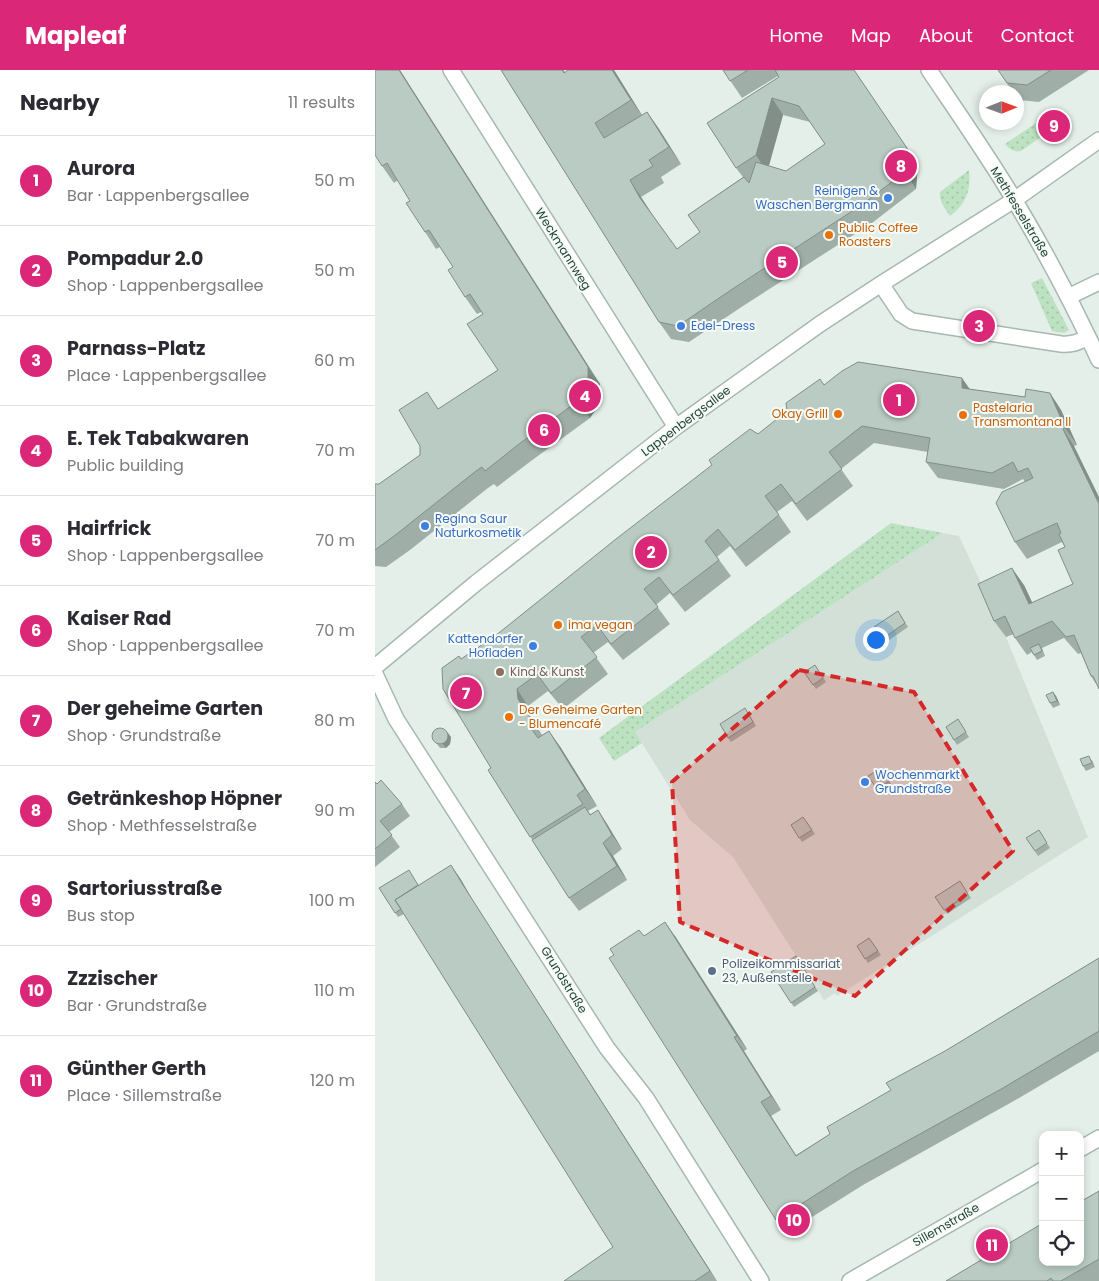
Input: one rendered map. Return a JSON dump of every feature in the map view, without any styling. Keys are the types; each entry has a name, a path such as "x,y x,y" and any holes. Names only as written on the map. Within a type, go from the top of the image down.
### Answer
{"street":[{"name":"Weckmannweg","path":"451,70 676,427"},
{"name":"Methfesselstraße","path":"929,70 1014,200 1042,248 1099,360"},
{"name":"Lappenbergsallee","path":"375,667 476,583 676,427 820,324 1014,200 1099,140"},
{"path":"1068,297 1099,282"},
{"path":"881,284 901,314 912,321 1061,344 1076,343 1088,336"},
{"name":"Grundstraße","path":"375,674 401,727 607,1048 646,1098 761,1281"},
{"path":"1084,1147 1099,1138"},
{"name":"Sillemstraße","path":"849,1281 868,1276 1039,1172"}],"highlighted area":[{"path":"799,670 914,692 1013,851 855,996 680,922 672,782"}],"shaded area":[{"name":"Wochenmarkt Grundstraße","path":"943,533 959,536 1006,637 1088,837 837,996 835,993 824,1000 733,857 690,820 635,732"}],"green space":[{"path":"1054,111 1060,120 1050,128 1051,130 1021,151 1012,150 1005,144"},
{"path":"969,170 967,196 950,216 941,202 940,192"},
{"path":"1042,278 1069,330 1064,333 1052,331 1031,283"},
{"path":"891,523 943,533 635,732 642,743 614,761 599,738"}],"building":[{"path":"375,70 399,70 588,367 588,386 578,401 485,471 482,467 476,471 375,550 375,484 379,484 420,455 420,446 399,410 427,392 438,409 498,370 467,324 483,314 470,294 465,297 448,270 453,267 429,230 425,232 406,203 410,201 387,163 382,166 375,155"},
{"path":"501,70 562,70 564,73 568,70 612,70 631,100 595,123 604,138 647,112 669,147 649,160 653,166 630,180 640,198 677,249 700,232 688,215 744,177 749,183 756,162 786,171 825,144 799,106 772,98 756,155 736,168 707,123 779,77 775,70 854,70 907,148 905,172 860,206 678,326 659,322"},
{"path":"723,70 748,70 730,81"},
{"path":"998,70 1051,70 1027,85 1007,83"},
{"path":"858,362 962,378 962,388 1025,397 1026,389 1050,393 1065,428 1063,429 1099,504 1099,689 1093,676 1091,676 1074,635 1066,637 1052,621 1015,638 1005,616 994,621 978,584 1012,568 1029,604 1073,584 1058,550 1065,547 1059,534 1061,533 1057,523 1015,542 996,503 1002,492 1033,478 1028,468 1018,472 1013,462 992,473 926,462 930,438 862,426 829,452 842,469 796,504 781,484 765,496 779,515 735,550 718,529 705,541 719,560 673,595 659,577 644,589 658,607 611,644 597,625 581,637 597,657 551,693 537,674 517,689 518,699 532,721 528,724 538,738 549,731 585,789 577,795 583,804 530,837 488,770 491,768 443,689 442,668 459,656 461,659 495,636 712,465 709,460 750,429 758,434 787,411 786,403 820,379 824,385 842,371"},
{"path":"898,611 905,623 882,639 874,627"},
{"path":"1039,644 1042,651 1034,655 1030,648"},
{"path":"815,665 823,678 813,685 804,672"},
{"path":"1053,692 1057,701 1050,703 1046,695"},
{"path":"745,708 753,722 728,738 720,724"},
{"path":"958,719 966,732 954,740 946,727"},
{"path":"440,728 448,736 440,744 432,736"},
{"path":"1089,756 1092,763 1083,766 1080,759"},
{"path":"881,768 889,781 877,789 868,776"},
{"path":"381,780 402,804 380,821 392,835 375,849 375,782 377,784"},
{"path":"585,807 590,815 598,810 612,835 603,843 617,866 569,898 532,840"},
{"path":"803,817 812,830 799,838 791,825"},
{"path":"1039,830 1047,843 1035,851 1026,838"},
{"path":"451,865 710,1271 695,1281 564,1281 613,1247 395,900"},
{"path":"409,870 418,885 395,900 401,909 395,913 379,888"},
{"path":"960,881 968,894 944,910 935,897"},
{"path":"665,922 737,1036 734,1037 771,1096 761,1102 796,1156 830,1134 827,1127 891,1090 886,1083 945,1051 1099,958 1099,1031 1003,1088 853,1171 776,1220 609,958 614,955 610,949 639,930 644,936"},
{"path":"869,938 878,951 865,959 857,946"},
{"path":"796,956 815,987 791,1003 771,972"},
{"path":"1099,1191 1099,1259 1061,1281 1053,1281 1051,1278 1047,1281 946,1281 1039,1225 1039,1266 1084,1266 1084,1200"}],"place":[{"name":"Sartoriusstraße","path":"1054,126"},
{"name":"Getränkeshop Höpner","path":"901,166"},
{"name":"Reinigen & Waschen Bergmann","path":"888,198"},
{"name":"Public Coffee Roasters","path":"829,235"},
{"name":"Hairfrick","path":"782,262"},
{"name":"Edel-Dress","path":"681,326"},
{"name":"Parnass-Platz","path":"979,326"},
{"name":"E. Tek Tabakwaren","path":"585,396"},
{"name":"Aurora","path":"899,400"},
{"name":"Okay Grill","path":"838,414"},
{"name":"Pastelaria Transmontana II","path":"963,415"},
{"name":"Kaiser Rad","path":"544,430"},
{"name":"Regina Saur Naturkosmetik","path":"425,526"},
{"name":"Pompadur 2.0","path":"651,552"},
{"name":"ima vegan","path":"558,625"},
{"name":"Kattendorfer Hofladen","path":"533,646"},
{"name":"Kind & Kunst","path":"500,672"},
{"name":"Der geheime Garten","path":"466,693"},
{"name":"Der Geheime Garten - Blumencafé","path":"509,717"},
{"name":"Wochenmarkt Grundstraße","path":"865,782"},
{"name":"Polizeikommissariat 23, Außenstelle","path":"712,971"},
{"name":"Zzzischer","path":"794,1220"},
{"name":"Günther Gerth","path":"992,1245"}]}
